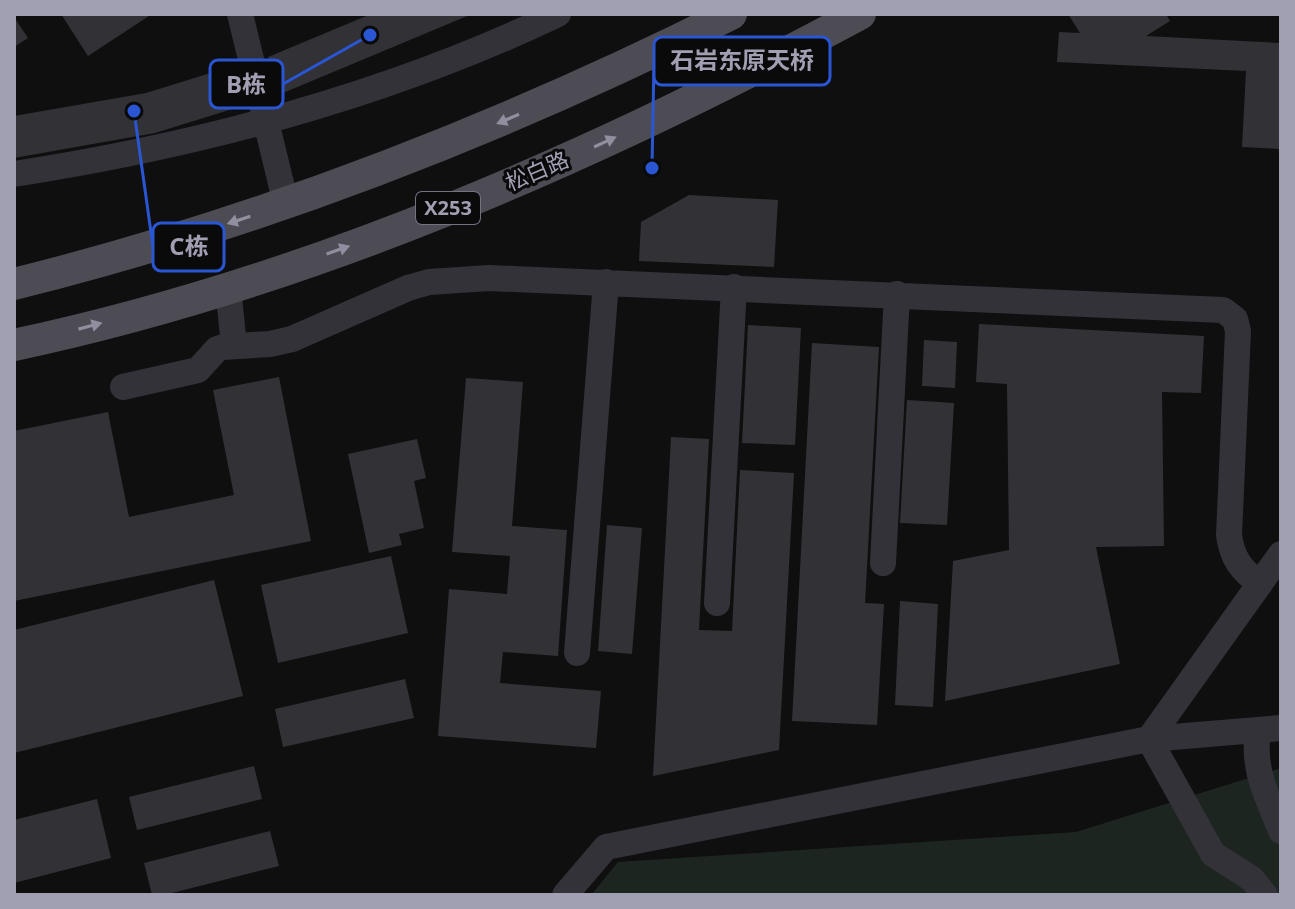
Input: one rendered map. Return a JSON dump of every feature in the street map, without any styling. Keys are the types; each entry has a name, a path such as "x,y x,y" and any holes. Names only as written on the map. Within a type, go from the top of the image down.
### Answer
{"main road":[{"path":"14,284 173,241 286,204 490,127 731,14"},
{"name":"松白路","path":"14,345 228,287 385,233 513,182 683,105 860,14"}],"lane":[{"path":"240,14 286,204"},
{"path":"14,174 141,152 266,122 407,77 558,14"},
{"path":"123,387 198,370 217,349 292,339 408,288 429,282 489,278 606,282 1223,310 1235,319 1238,331 1229,535 1236,562 1260,584"},
{"path":"577,653 606,282"},
{"path":"228,287 234,346"},
{"path":"717,603 734,287"},
{"path":"883,563 897,294"},
{"path":"1149,739 1281,554"},
{"path":"565,895 606,847 1149,739 1269,729"},
{"path":"1269,729 1255,753 1263,789 1281,831"},
{"path":"1149,739 1213,854 1252,879 1265,895"}],"shaded area":[{"path":"1281,768 1281,895 591,895 618,862 1076,832"}],"building":[{"path":"61,14 152,14 88,56"},
{"path":"371,14 472,14 283,93 268,57"},
{"path":"1068,14 1166,14 1170,21 1146,36 1281,43 1280,149 1242,147 1246,71 1057,62 1059,32 1080,33"},
{"path":"14,17 28,38 14,47"},
{"path":"230,67 242,106 155,133 14,158 14,116 146,93"},
{"path":"689,195 778,200 774,267 639,261 641,222"},
{"path":"979,324 1204,336 1201,393 1162,392 1164,546 1096,547 1120,664 945,701 953,561 1009,550 1007,384 976,382"},
{"path":"748,325 801,328 795,445 742,443"},
{"path":"924,340 957,342 955,388 922,386"},
{"path":"812,343 879,347 865,603 884,604 877,725 792,721"},
{"path":"279,377 311,541 14,601 14,431 108,412 129,517 234,495 213,390"},
{"path":"466,378 523,382 512,526 567,530 558,656 503,652 500,683 601,691 596,748 438,736 449,589 507,594 510,556 452,552"},
{"path":"907,400 954,403 947,525 900,523"},
{"path":"671,437 709,439 699,630 732,631 740,470 794,473 779,750 653,776"},
{"path":"417,439 426,478 414,481 424,528 399,534 402,545 369,553 348,454"},
{"path":"607,525 642,528 632,654 598,651"},
{"path":"391,556 408,633 278,663 261,585"},
{"path":"214,580 243,696 14,753 14,630"},
{"path":"900,601 938,604 933,707 895,705"},
{"path":"405,679 414,718 283,747 275,709"},
{"path":"254,766 262,799 137,830 129,797"},
{"path":"97,799 111,858 14,883 14,820"},
{"path":"270,831 279,866 164,895 152,895 144,863"}],"place":[{"name":"B栋","path":"370,35"},
{"name":"C栋","path":"134,111"},
{"name":"石岩东原天桥","path":"652,168"}]}
